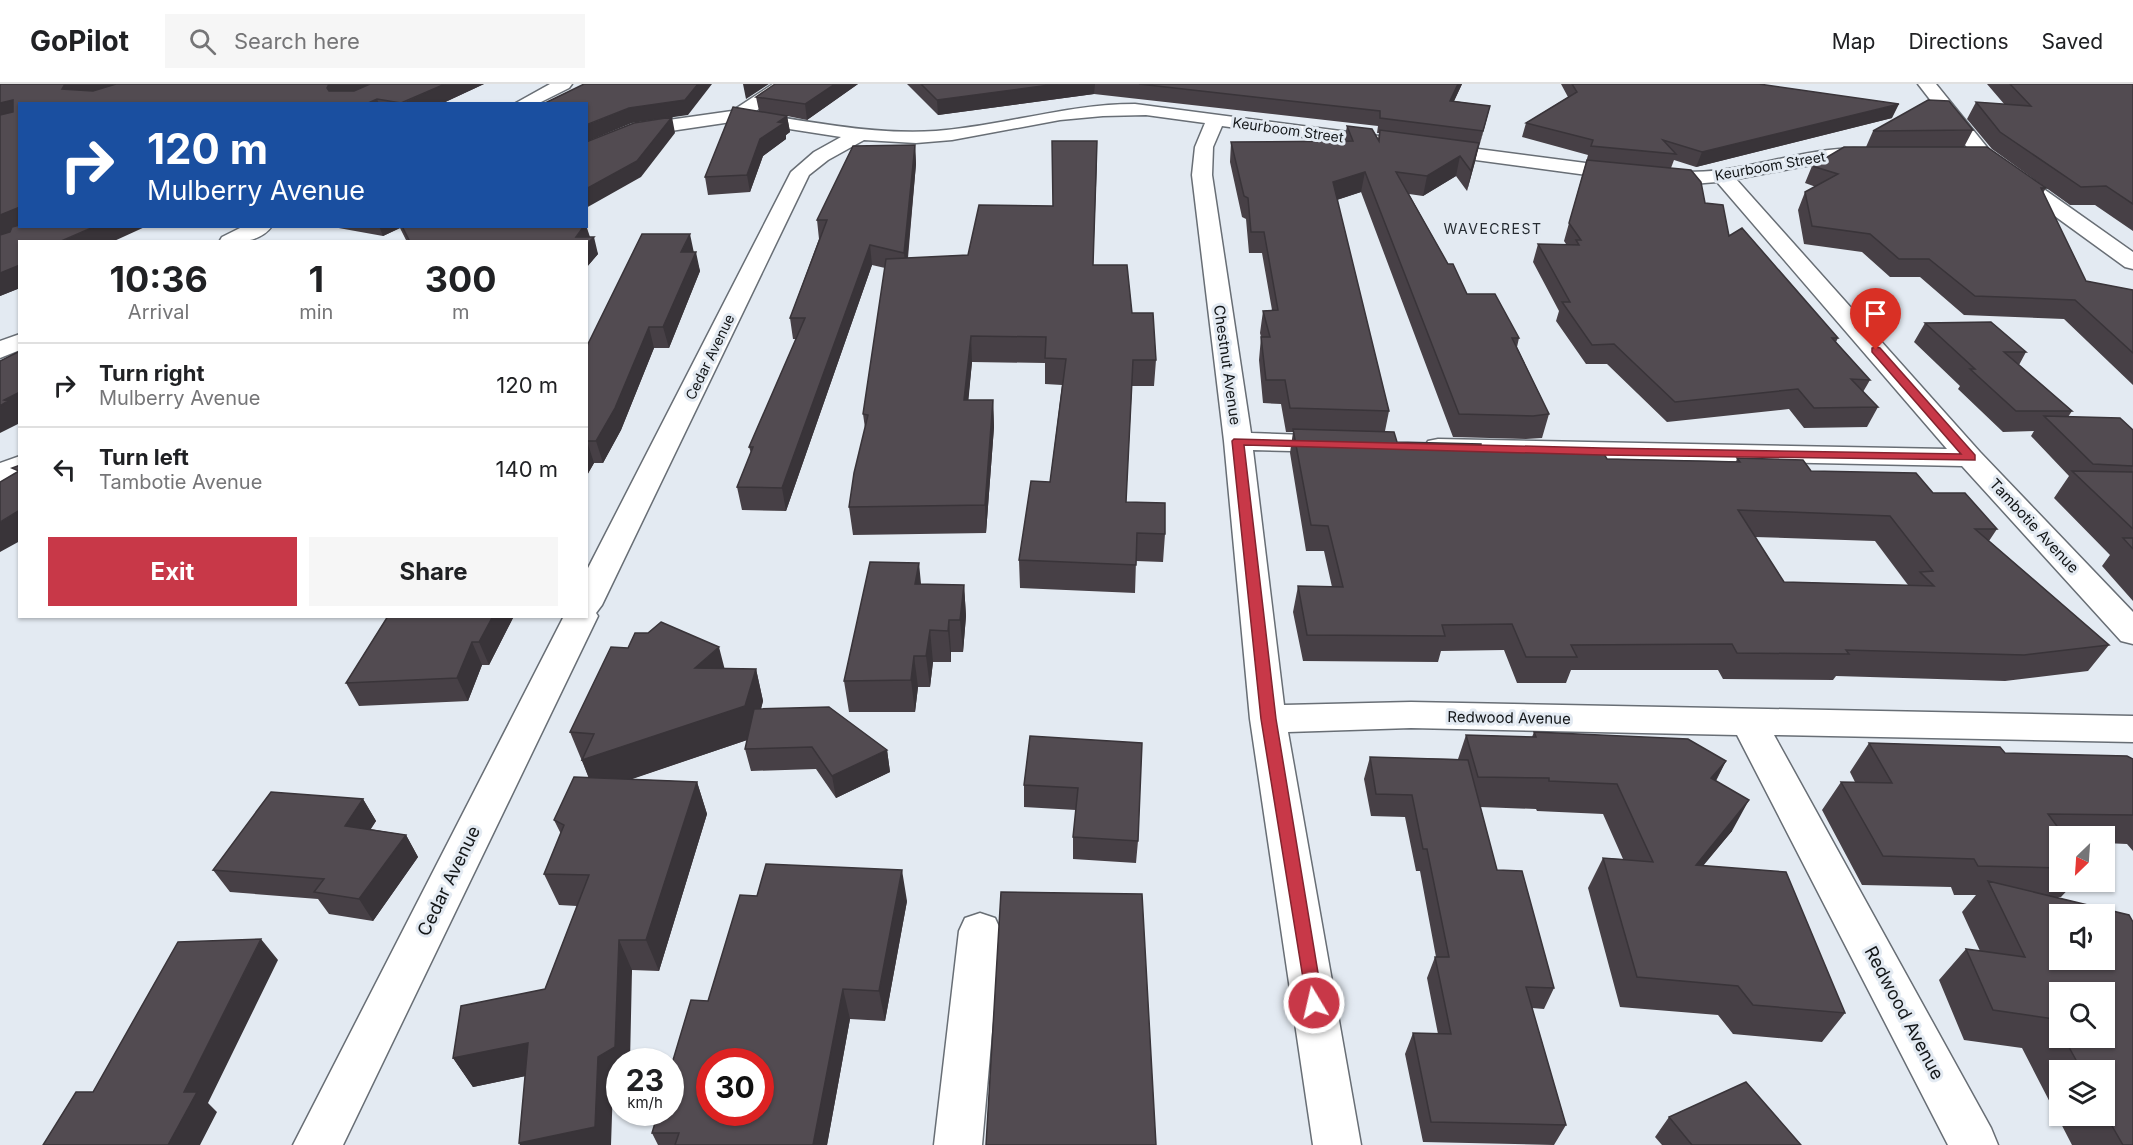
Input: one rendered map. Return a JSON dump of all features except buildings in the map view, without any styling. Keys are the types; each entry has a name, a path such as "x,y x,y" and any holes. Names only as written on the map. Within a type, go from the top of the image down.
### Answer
{"street":[{"path":"526,102 563,84"},
{"path":"588,149 633,131 737,116 785,84"},
{"path":"1927,84 1983,155 2133,262"},
{"name":"Keurboom Street","path":"737,116 860,134 916,137 959,134 1060,115 1106,110 1177,113 1624,174 1680,179 1722,176 1827,156 1896,154"},
{"name":"Chestnut Avenue","path":"1215,120 1204,147 1202,175 1238,441 1268,719 1337,1145"},
{"name":"Cedar Avenue","path":"588,601 801,172 821,156 860,134"},
{"path":"1961,155 1983,155"},
{"name":"Tambotie Avenue","path":"1722,176 1970,458 2133,633"},
{"path":"234,240 258,228"},
{"path":"0,350 18,342"},
{"path":"1238,441 1355,445"},
{"path":"1414,446 1970,458"},
{"path":"0,475 18,465"},
{"name":"Cedar Avenue","path":"318,1145 580,618"},
{"name":"Redwood Avenue","path":"1268,719 1411,715 2133,729"},
{"name":"Redwood Avenue","path":"1749,723 1974,1145"},
{"path":"958,1145 980,931"}],"district":[{"name":"WAVECREST","path":"1493,229"}],"route":[{"path":"1314,1003 1268,719 1238,441 1602,452 1970,458 1876,350"}]}
